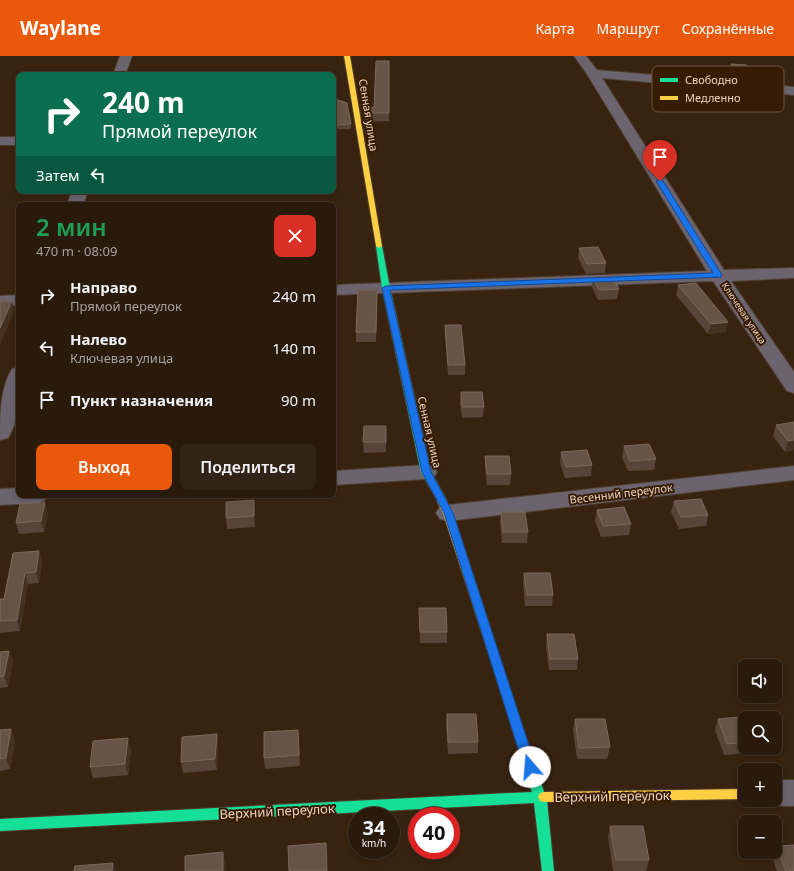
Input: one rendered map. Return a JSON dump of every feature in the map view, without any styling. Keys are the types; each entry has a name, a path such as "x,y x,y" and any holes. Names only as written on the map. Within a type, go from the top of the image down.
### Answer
{"street":[{"path":"121,72 126,56"},
{"name":"Сенная улица","path":"347,56 386,288 426,472 448,513 540,797 548,871"},
{"name":"Ключевая улица","path":"580,56 593,73 718,275 794,387"},
{"path":"593,73 652,78"},
{"path":"784,90 794,91"},
{"path":"0,141 16,141"},
{"path":"336,290 794,273"},
{"path":"0,301 16,300"},
{"path":"0,433 16,382"},
{"path":"336,478 426,472"},
{"name":"Весенний переулок","path":"448,513 794,473"},
{"path":"0,497 16,496"},
{"path":"782,793 794,793"},
{"name":"Верхний переулок","path":"0,825 540,797 738,794"}],"building":[{"path":"376,61 389,61 389,113 366,113 365,105 374,108"},
{"path":"731,64 747,66 732,66"},
{"path":"336,99 347,103 351,124 336,125"},
{"path":"598,247 606,263 587,264 579,248"},
{"path":"612,276 619,289 599,290 593,277"},
{"path":"696,283 728,322 711,324 678,285"},
{"path":"358,290 377,290 376,332 356,332"},
{"path":"0,301 12,301 0,328"},
{"path":"445,325 461,325 465,365 448,365"},
{"path":"461,392 482,392 484,407 462,407"},
{"path":"794,422 794,440 788,441 776,425"},
{"path":"364,426 386,426 386,442 363,442"},
{"path":"649,444 656,459 630,461 624,446"},
{"path":"587,450 592,465 566,467 561,452"},
{"path":"485,456 509,456 511,474 487,474"},
{"path":"701,499 708,515 681,517 674,501"},
{"path":"254,500 254,516 226,518 226,502"},
{"path":"45,502 41,521 16,523 20,504"},
{"path":"624,507 631,524 603,526 597,510"},
{"path":"501,512 525,512 528,532 503,532"},
{"path":"39,551 36,572 25,573 17,620 0,621 0,599 4,599 13,553"},
{"path":"524,573 550,573 553,595 527,595"},
{"path":"419,608 446,608 447,632 420,632"},
{"path":"547,634 574,634 578,659 550,659"},
{"path":"9,651 4,676 0,677 0,652"},
{"path":"447,714 476,714 478,742 448,742"},
{"path":"738,717 738,743 727,744 718,719"},
{"path":"575,719 605,719 610,747 579,748"},
{"path":"11,729 6,758 0,759 0,730"},
{"path":"298,730 299,755 264,758 264,732"},
{"path":"217,734 215,759 181,762 182,737"},
{"path":"128,738 125,764 90,767 93,741"},
{"path":"610,826 643,826 649,860 616,860"},
{"path":"326,843 327,871 289,871 288,846"},
{"path":"794,845 794,871 786,871 781,859 782,846"},
{"path":"223,852 223,871 185,871 185,856"},
{"path":"113,863 112,871 74,871 75,866"}],"traffic: fast":[{"path":"379,246 386,288 426,472 442,501"},
{"path":"493,652 540,797 548,871"},
{"path":"0,825 544,797"}],"traffic: slow":[{"path":"347,56 379,246"},
{"path":"442,501 448,513 493,652"},
{"path":"544,797 738,794"}],"route":[{"path":"530,767 448,513 426,472 386,288 718,275 660,181"}]}
